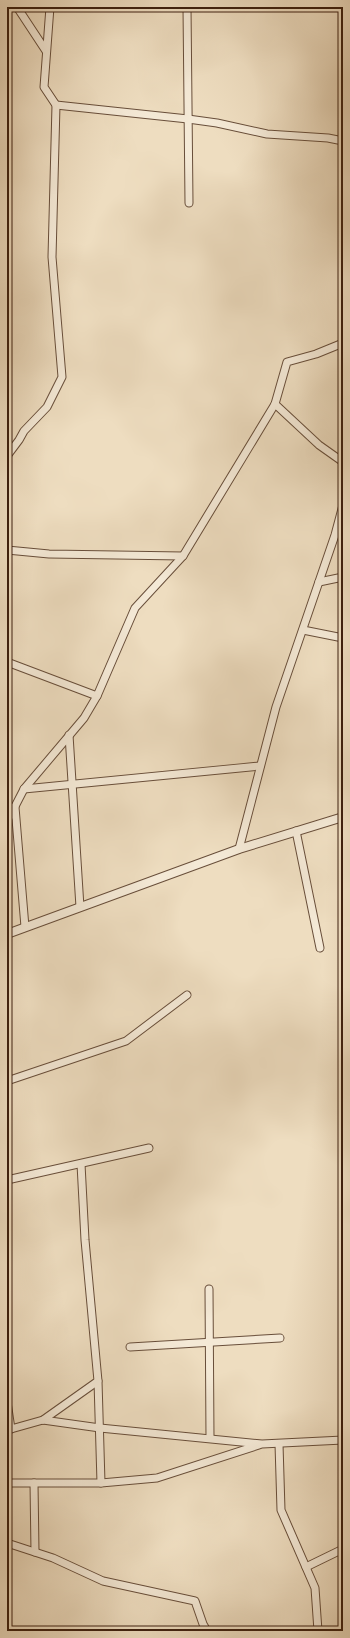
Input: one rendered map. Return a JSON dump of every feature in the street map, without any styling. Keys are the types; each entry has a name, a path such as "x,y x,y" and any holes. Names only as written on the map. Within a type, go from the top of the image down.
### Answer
{"street":[{"path":"17,7 46,51"},
{"path":"7,456 24,431 47,407 62,377 52,257 56,105 44,87 50,7"},
{"path":"187,7 189,203"},
{"path":"56,105 188,119 218,123 267,134 328,138 343,141"},
{"path":"7,819 10,818 24,789 84,718 97,696 135,608 183,556 275,404 287,362 316,354 343,343"},
{"path":"275,404 319,445 343,462"},
{"path":"239,849 276,707 335,535 343,505"},
{"path":"7,550 49,554 183,556"},
{"path":"319,582 343,577"},
{"path":"303,630 343,638"},
{"path":"7,662 97,696"},
{"path":"69,735 80,907"},
{"path":"24,789 260,766"},
{"path":"15,807 25,927"},
{"path":"7,934 239,849 343,817"},
{"path":"296,832 320,948"},
{"path":"7,1081 126,1041 187,995"},
{"path":"7,1180 149,1148"},
{"path":"81,1164 85,1240 98,1381 102,1483"},
{"path":"209,1289 210,1438"},
{"path":"130,1347 280,1338"},
{"path":"7,1402 9,1429 43,1420 98,1381"},
{"path":"43,1420 100,1428 262,1444 343,1440"},
{"path":"7,1483 102,1483 156,1478 262,1444"},
{"path":"279,1444 280,1510 315,1588 318,1631"},
{"path":"34,1483 35,1552"},
{"path":"7,1542 53,1558 103,1581 195,1601 207,1631"},
{"path":"306,1567 343,1549"}]}
